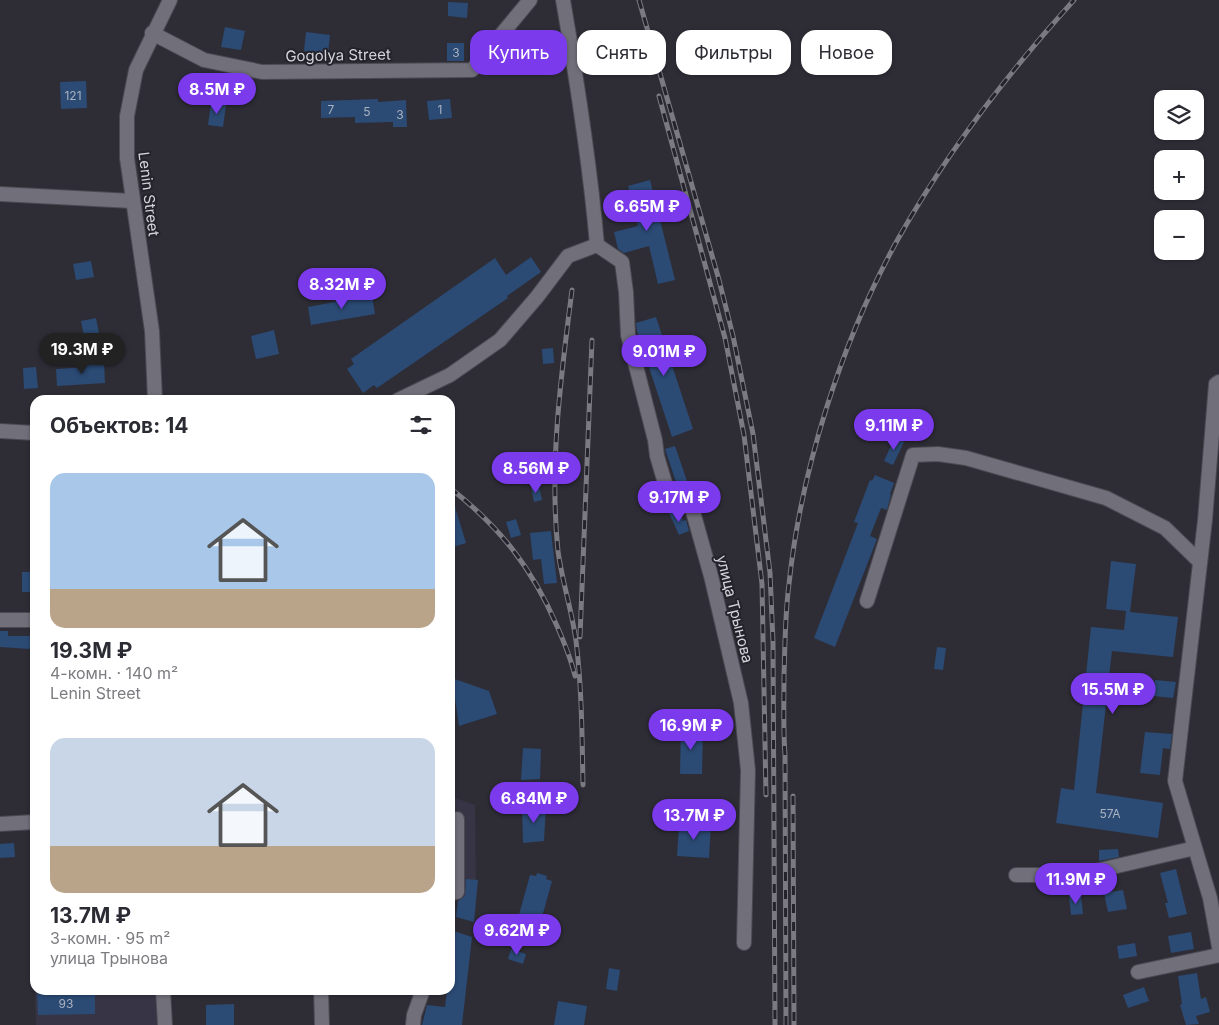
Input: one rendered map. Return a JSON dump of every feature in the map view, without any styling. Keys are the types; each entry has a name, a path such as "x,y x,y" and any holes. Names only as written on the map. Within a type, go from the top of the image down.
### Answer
{"street":[{"name":"Lenin Street","path":"155,395 152,331 127,158 127,116 136,70 152,33 170,0"},
{"name":"Gogolya Street","path":"152,33 204,60 262,72 472,70 530,0"},
{"path":"408,395 450,375 500,340 537,297 568,256 597,245 593,196 579,92 563,0"},
{"path":"0,194 132,201"},
{"name":"улица Трынова","path":"597,245 622,262 626,292 628,336 656,440 657,456 670,500 692,508 711,576 741,703 748,770 744,943"},
{"path":"1219,382 1216,384 1205,520 1174,781 1210,898 1219,947"},
{"path":"0,431 30,433"},
{"path":"867,601 913,455 938,454 966,458 1106,498 1165,528 1200,562"},
{"path":"0,620 30,620"},
{"path":"455,892 457,892 457,819"},
{"path":"0,824 30,822"},
{"path":"1016,875 1078,875 1195,848"},
{"path":"1138,972 1219,955"},
{"path":"163,995 165,1025"},
{"path":"322,995 322,1025"},
{"path":"413,1025 420,995"}],"shaded area":[{"path":"455,798 475,805 476,896 455,896"},
{"path":"35,995 158,995 159,1025 36,1025"}],"building":[{"path":"448,2 468,3 467,18 448,16"},
{"path":"225,27 245,31 241,50 221,47"},
{"path":"306,32 330,35 328,54 304,51"},
{"path":"447,43 464,43 464,61 447,61"},
{"path":"86,81 87,108 61,109 60,82"},
{"path":"378,99 378,102 406,100 407,127 393,127 393,122 355,123 355,117 321,118 321,101"},
{"path":"450,99 452,118 429,120 427,101"},
{"path":"211,103 226,105 223,127 208,125"},
{"path":"650,180 675,280 658,284 649,246 624,253 618,249 614,232 638,226 628,186"},
{"path":"531,257 541,272 507,296 508,298 377,388 374,385 363,393 347,369 354,364 351,359 495,258 506,275"},
{"path":"91,261 94,277 76,280 73,264"},
{"path":"372,295 375,314 311,325 308,307"},
{"path":"656,317 693,429 672,437 637,331 636,323"},
{"path":"96,318 101,344 86,346 81,321"},
{"path":"274,330 279,354 256,359 251,336"},
{"path":"553,348 554,363 543,364 542,349"},
{"path":"104,361 105,383 57,386 56,369 87,367 87,362"},
{"path":"36,367 38,388 24,389 23,368"},
{"path":"895,437 904,442 893,465 884,461"},
{"path":"675,446 688,484 678,488 665,449"},
{"path":"875,475 894,483 887,510 881,508 870,536 877,539 835,647 814,638 858,523 854,522 870,480 872,481"},
{"path":"539,486 542,500 534,502 531,487"},
{"path":"455,507 466,543 455,546"},
{"path":"674,511 680,513 683,521 686,520 689,531 679,535 669,513"},
{"path":"516,519 521,535 511,538 506,522"},
{"path":"551,531 557,583 544,584 541,559 533,560 530,533"},
{"path":"1111,561 1136,564 1130,612 1178,617 1173,657 1112,651 1096,793 1163,803 1158,838 1056,823 1061,788 1074,790 1091,627 1124,630 1126,611 1106,609"},
{"path":"22,572 30,572 30,592 22,592"},
{"path":"0,631 8,631 8,636 30,636 30,649 0,647"},
{"path":"937,647 946,648 943,670 934,669"},
{"path":"455,679 489,691 497,714 459,726 455,699"},
{"path":"1155,680 1176,682 1173,698 1153,696"},
{"path":"681,728 703,729 702,774 680,774"},
{"path":"1145,732 1172,734 1170,749 1163,748 1160,775 1140,773"},
{"path":"523,748 541,749 540,779 521,780"},
{"path":"546,806 544,841 523,843 522,808"},
{"path":"689,823 711,824 709,858 677,856 679,825 689,826"},
{"path":"14,843 15,857 0,858 0,844"},
{"path":"1118,849 1119,857 1099,861 1099,850"},
{"path":"1176,869 1187,914 1169,918 1165,903 1168,903 1160,873"},
{"path":"537,873 547,876 546,879 552,881 536,939 514,933 530,875 536,876"},
{"path":"466,879 478,880 474,922 456,917 458,901 465,896"},
{"path":"1123,890 1127,909 1108,912 1104,893"},
{"path":"1081,895 1083,914 1071,915 1069,896"},
{"path":"455,931 472,937 462,1025 422,1025 427,1005 445,1007 446,995 455,995"},
{"path":"1191,932 1194,949 1171,953 1168,936"},
{"path":"1135,943 1137,956 1119,959 1117,946"},
{"path":"511,949 526,954 523,964 508,959"},
{"path":"609,968 620,970 617,991 606,989"},
{"path":"1197,973 1201,999 1206,997 1210,1012 1196,1016 1199,1024 1186,1025 1180,1005 1182,1004 1178,976"},
{"path":"1144,987 1149,1001 1128,1008 1123,995"},
{"path":"37,995 95,995 95,1014 38,1015"},
{"path":"558,1001 587,1006 584,1025 554,1025"},
{"path":"234,1004 234,1025 206,1025 206,1005"}],"railway":[{"path":"639,0 719,280 733,336 753,434 770,573 773,642 775,1025"},
{"path":"786,1025 784,715 786,618 795,540 814,451 827,406 859,319 898,239 937,175 979,115 1025,56 1074,0"},
{"path":"659,96 725,338 744,435 762,584 766,795"},
{"path":"572,290 558,420 555,486 558,551 578,659 583,785"},
{"path":"580,637 592,340"},
{"path":"455,492 499,534 513,550 537,585 557,626 575,676"},
{"path":"793,796 794,1025"}]}
